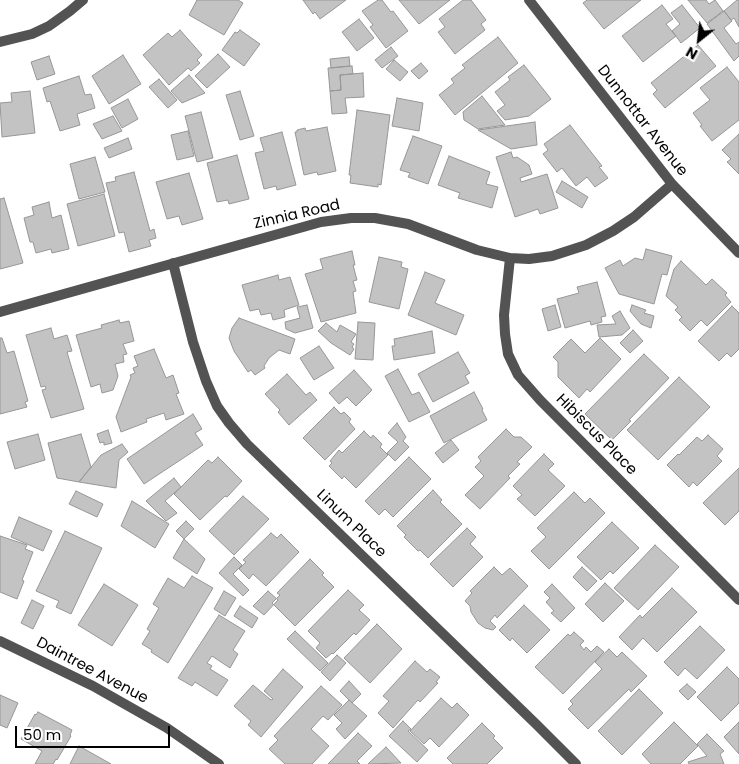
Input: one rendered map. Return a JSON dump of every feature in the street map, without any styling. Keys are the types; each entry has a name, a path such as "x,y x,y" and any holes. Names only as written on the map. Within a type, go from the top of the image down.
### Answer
{"street":[{"path":"0,42 32,34 48,26 83,0"},
{"name":"Dunnottar Avenue","path":"529,0 672,184 739,253"},
{"name":"Zinnia Road","path":"0,312 320,222 351,218 375,218 408,224 477,250 510,258 529,259 552,256 586,245 613,231 634,217 672,184"},
{"name":"Hibiscus Place","path":"510,258 504,315 505,334 508,354 518,375 540,400 739,600"},
{"name":"Linum Place","path":"172,263 193,342 206,381 228,423 247,444 576,764"},
{"name":"Daintree Avenue","path":"0,641 93,686 167,728 219,764"}],"building":[{"path":"197,0 238,0 243,3 224,35 189,15"},
{"path":"303,0 346,0 320,19 315,12 313,14"},
{"path":"378,0 382,0 391,12 393,11 408,31 386,48 370,27 373,25 362,11"},
{"path":"399,0 450,0 419,24"},
{"path":"463,0 471,0 486,20 481,24 485,30 455,54 438,32 445,27 439,19"},
{"path":"587,0 641,0 604,29 583,3"},
{"path":"688,0 706,0 709,4 715,0 723,11 707,23"},
{"path":"739,0 739,27 734,18 731,20 724,11"},
{"path":"662,5 673,19 666,24 676,36 643,62 622,36"},
{"path":"682,5 700,28 681,43 672,31 680,24 671,13"},
{"path":"724,11 732,21 724,28 736,44 739,42 739,56 734,61 707,24"},
{"path":"359,19 374,38 357,51 342,32"},
{"path":"180,30 202,55 197,60 200,63 191,71 188,68 169,85 143,55 168,33 172,37"},
{"path":"240,30 260,44 244,66 222,50 235,32 237,33"},
{"path":"498,37 518,63 455,115 439,95 454,83 451,79 465,68 462,65"},
{"path":"698,45 716,66 665,108 653,94 657,90 651,83"},
{"path":"391,47 398,56 382,68 375,60"},
{"path":"218,54 230,67 207,88 195,76"},
{"path":"123,55 141,84 109,104 92,76"},
{"path":"49,56 55,74 37,80 31,62"},
{"path":"349,57 350,66 331,68 330,59"},
{"path":"394,60 408,72 400,81 386,69"},
{"path":"421,63 428,71 419,79 411,71"},
{"path":"524,65 551,99 529,116 505,120 497,111 505,105 495,92 510,80 508,77"},
{"path":"352,66 353,74 340,75 341,90 330,91 328,68"},
{"path":"727,67 739,82 739,120 712,141 700,126 702,125 693,113 710,100 700,88"},
{"path":"363,73 364,97 345,98 347,113 332,114 330,91 341,90 340,75"},
{"path":"189,75 205,93 182,103 171,91"},
{"path":"79,76 85,95 91,94 95,108 77,114 80,125 60,131 50,101 47,102 43,88"},
{"path":"159,79 177,100 168,108 149,87"},
{"path":"30,91 35,133 2,137 0,103 12,102 11,93"},
{"path":"240,91 254,136 240,140 226,95"},
{"path":"482,96 505,125 478,129 464,120 463,112"},
{"path":"397,98 423,103 419,131 392,126"},
{"path":"128,99 138,119 122,128 111,108"},
{"path":"357,110 390,115 381,185 378,184 378,187 350,183 351,175 349,175"},
{"path":"201,112 213,158 197,162 185,116"},
{"path":"113,116 122,131 102,139 93,124"},
{"path":"535,122 537,145 511,149 478,130"},
{"path":"570,125 602,166 599,167 608,178 595,187 587,177 576,186 562,168 557,172 543,154 548,150 544,144"},
{"path":"327,127 336,171 318,175 317,172 304,175 295,132 305,128 306,131"},
{"path":"188,131 194,156 177,160 171,135"},
{"path":"282,132 296,185 277,190 276,186 264,189 255,153 264,151 260,138"},
{"path":"739,134 739,174 727,162 731,159 722,150"},
{"path":"413,136 442,146 428,184 408,177 410,173 400,170"},
{"path":"128,138 132,149 109,158 104,148"},
{"path":"511,152 513,158 517,157 529,165 532,174 520,178 521,182 547,174 558,208 540,214 538,209 515,217 496,157"},
{"path":"237,155 249,199 229,204 228,200 217,202 207,163"},
{"path":"449,156 490,172 486,184 498,187 492,208 458,198 460,193 438,185"},
{"path":"95,157 105,192 79,199 70,164"},
{"path":"134,172 150,231 154,229 156,238 149,240 151,246 129,252 124,232 119,233 106,183 116,181 115,177"},
{"path":"189,173 203,219 182,225 179,216 167,219 156,182"},
{"path":"562,181 588,197 582,208 556,192"},
{"path":"104,194 115,236 78,246 67,204"},
{"path":"4,198 23,263 0,269 0,199"},
{"path":"49,202 52,218 61,215 69,249 52,253 51,249 36,253 33,242 30,242 24,218 34,215 32,207"},
{"path":"646,249 672,256 667,275 662,274 654,304 619,294 605,268 620,260 623,266 635,258 643,260"},
{"path":"352,251 357,280 353,281 356,291 353,292 356,313 321,322 305,274 323,269 320,259"},
{"path":"379,257 402,262 401,267 408,269 399,309 369,302"},
{"path":"681,261 706,285 712,279 727,293 725,295 731,302 707,326 701,320 690,331 679,320 682,317 675,310 678,307 666,296 674,269"},
{"path":"425,272 445,280 435,303 464,315 456,335 408,315"},
{"path":"278,275 279,280 290,277 299,305 284,310 285,317 273,320 271,313 261,315 259,309 250,311 242,285"},
{"path":"597,282 606,316 601,317 602,322 591,325 590,321 565,328 557,299 579,293 577,287"},
{"path":"307,305 313,328 295,333 286,329 285,322 300,318 297,307"},
{"path":"555,305 561,327 548,331 542,309"},
{"path":"632,305 646,310 644,313 654,316 651,328 641,324 630,311"},
{"path":"732,306 739,313 739,349 731,357 727,353 719,361 698,341"},
{"path":"620,311 630,328 622,335 599,337 597,325 616,324 612,316"},
{"path":"239,318 295,339 290,354 279,350 269,358 264,366 265,368 255,375 251,370 248,372 234,351 229,338 232,328"},
{"path":"119,320 120,323 129,321 134,341 123,344 127,354 123,355 124,362 115,364 118,376 113,390 102,393 100,384 91,387 76,335 102,328 101,325"},
{"path":"358,322 375,323 373,360 355,359"},
{"path":"326,323 337,332 340,325 356,334 351,342 354,344 352,347 354,349 350,355 331,343 318,331"},
{"path":"51,328 54,339 67,335 72,351 67,352 84,409 51,418 42,390 46,389 45,386 41,387 26,335"},
{"path":"633,330 643,341 630,353 620,343"},
{"path":"432,331 435,353 394,360 392,346 395,346 394,339"},
{"path":"0,338 2,338 7,353 14,351 28,401 25,402 27,407 0,414"},
{"path":"600,338 621,359 590,392 587,389 579,398 558,377 558,362 553,357 571,339 585,353"},
{"path":"319,346 334,368 314,380 300,358"},
{"path":"154,349 166,378 173,375 179,393 176,394 184,414 166,420 164,413 146,419 147,422 121,432 116,417 131,377 130,375 135,373 133,368 138,366 134,356"},
{"path":"458,352 470,373 465,376 469,383 433,402 418,374"},
{"path":"644,354 669,378 612,440 585,414"},
{"path":"398,369 412,395 419,392 430,412 409,422 385,376"},
{"path":"354,370 372,390 356,406 347,397 339,404 329,393"},
{"path":"287,374 306,395 310,392 317,400 289,425 278,412 280,410 265,394"},
{"path":"679,377 710,407 658,460 627,430"},
{"path":"474,392 487,420 444,443 430,416"},
{"path":"334,407 341,414 344,412 351,419 349,422 355,429 325,460 303,438"},
{"path":"193,414 202,429 195,433 203,445 144,484 127,459"},
{"path":"397,423 406,437 403,441 409,447 395,461 387,453 398,442 388,433"},
{"path":"506,429 514,437 521,437 532,447 517,462 520,464 508,476 510,478 480,509 465,495 484,476 475,467 481,461 478,457"},
{"path":"108,430 112,443 104,445 104,442 100,443 97,434"},
{"path":"364,431 371,438 373,435 382,444 380,447 388,455 356,488 344,476 342,479 329,466 332,463 330,461 339,450 342,453"},
{"path":"38,434 45,460 15,469 7,442"},
{"path":"81,434 91,467 79,482 57,478 48,443"},
{"path":"708,435 723,449 717,456 722,461 697,486 693,482 689,487 667,465 697,437 702,441"},
{"path":"451,440 459,450 443,463 435,453"},
{"path":"122,444 128,452 119,460 116,488 79,482 101,455"},
{"path":"544,454 554,464 548,470 565,486 535,516 517,499 522,495 513,486"},
{"path":"218,457 242,481 227,497 225,496 200,520 174,494 208,460 212,463"},
{"path":"409,457 431,479 393,517 385,509 379,515 365,501"},
{"path":"739,468 739,511 725,525 703,503"},
{"path":"174,478 181,487 165,501 177,513 166,521 146,501"},
{"path":"433,490 442,500 440,502 462,524 428,558 404,537 406,535 397,526"},
{"path":"76,491 103,504 97,517 69,504"},
{"path":"574,492 585,503 590,498 605,513 549,569 531,551 546,537 537,528"},
{"path":"243,496 269,519 234,555 209,531"},
{"path":"132,501 169,524 155,548 121,526"},
{"path":"19,517 52,531 43,551 11,537"},
{"path":"186,521 194,529 184,539 176,531"},
{"path":"612,522 639,548 613,574 610,571 601,580 577,557"},
{"path":"467,528 476,537 470,544 483,557 453,587 430,564"},
{"path":"65,531 102,548 71,614 56,607 59,601 36,591"},
{"path":"271,533 277,538 281,534 299,552 266,586 253,574 249,579 239,569 246,562 243,560"},
{"path":"0,536 27,545 25,549 33,552 17,599 0,592"},
{"path":"184,539 205,559 197,574 173,558"},
{"path":"655,545 679,567 638,610 614,588"},
{"path":"234,557 242,565 233,574 249,590 243,596 219,573"},
{"path":"310,559 324,573 322,575 334,587 295,626 272,603 280,595 277,593"},
{"path":"494,567 502,575 510,568 528,586 497,618 495,615 490,621 496,627 493,630 485,628 478,623 471,612 470,606 465,601 472,593 470,591"},
{"path":"582,567 597,581 587,591 573,577"},
{"path":"192,576 213,588 168,663 142,644 150,631 147,629 159,608 153,604 168,578 184,588"},
{"path":"605,583 624,601 603,622 585,604"},
{"path":"104,584 138,605 112,646 78,625"},
{"path":"552,584 575,608 561,622 551,613 554,611 546,602 550,598 544,592"},
{"path":"672,588 697,612 657,652 643,638 632,650 619,637 640,615 642,618"},
{"path":"348,590 364,605 359,610 370,620 356,635 354,633 333,654 326,658 316,648 320,643 308,631"},
{"path":"224,591 236,598 225,616 214,609"},
{"path":"268,591 278,600 264,615 253,606"},
{"path":"32,600 44,606 33,629 21,623"},
{"path":"524,605 550,630 527,653 512,638 510,641 499,630"},
{"path":"240,606 258,618 252,628 234,616"},
{"path":"219,615 245,631 233,650 238,654 230,668 212,656 207,663 212,666 210,669 228,680 217,696 195,682 192,686 178,678"},
{"path":"377,624 402,649 370,683 344,658"},
{"path":"700,626 725,650 697,679 685,668 678,676 664,662"},
{"path":"295,631 328,663 320,671 287,639"},
{"path":"574,632 584,641 580,645 584,650 586,647 591,652 597,646 604,652 563,694 535,667 568,634 570,636"},
{"path":"609,649 617,657 622,652 647,676 631,692 629,689 588,729 568,709 573,704 570,701 602,669 595,662"},
{"path":"337,655 346,663 330,681 321,672"},
{"path":"415,661 427,672 430,669 440,677 436,682 438,683 420,702 418,700 393,728 378,713 389,701 383,696"},
{"path":"727,667 739,679 739,703 721,721 697,697"},
{"path":"283,669 303,687 261,737 248,725 251,721 234,706 253,685 271,700 273,699 264,691"},
{"path":"349,681 361,694 352,703 340,691"},
{"path":"687,684 696,692 688,700 679,691"},
{"path":"321,686 342,705 328,720 323,716 311,729 329,746 312,764 285,764 269,749 278,740 274,736"},
{"path":"639,689 663,713 622,755 598,731"},
{"path":"0,695 18,703 7,728 0,725"},
{"path":"441,698 452,708 457,703 469,715 439,747 430,738 424,744 410,731"},
{"path":"349,700 367,716 345,739 336,729 342,723 334,715"},
{"path":"38,712 72,730 71,736 53,764 35,764 42,751 21,739"},
{"path":"403,721 411,729 408,731 428,750 417,762 389,736"},
{"path":"674,722 698,746 680,764 651,764 642,754"},
{"path":"739,722 739,754 724,737"},
{"path":"482,723 495,736 493,738 503,748 487,764 453,764 447,758"},
{"path":"358,733 372,746 357,761 360,764 328,764"},
{"path":"707,734 724,751 720,754 724,764 689,764 688,762 707,756 697,744"},
{"path":"79,746 111,764 70,764"},
{"path":"386,747 401,763 368,764"}]}
